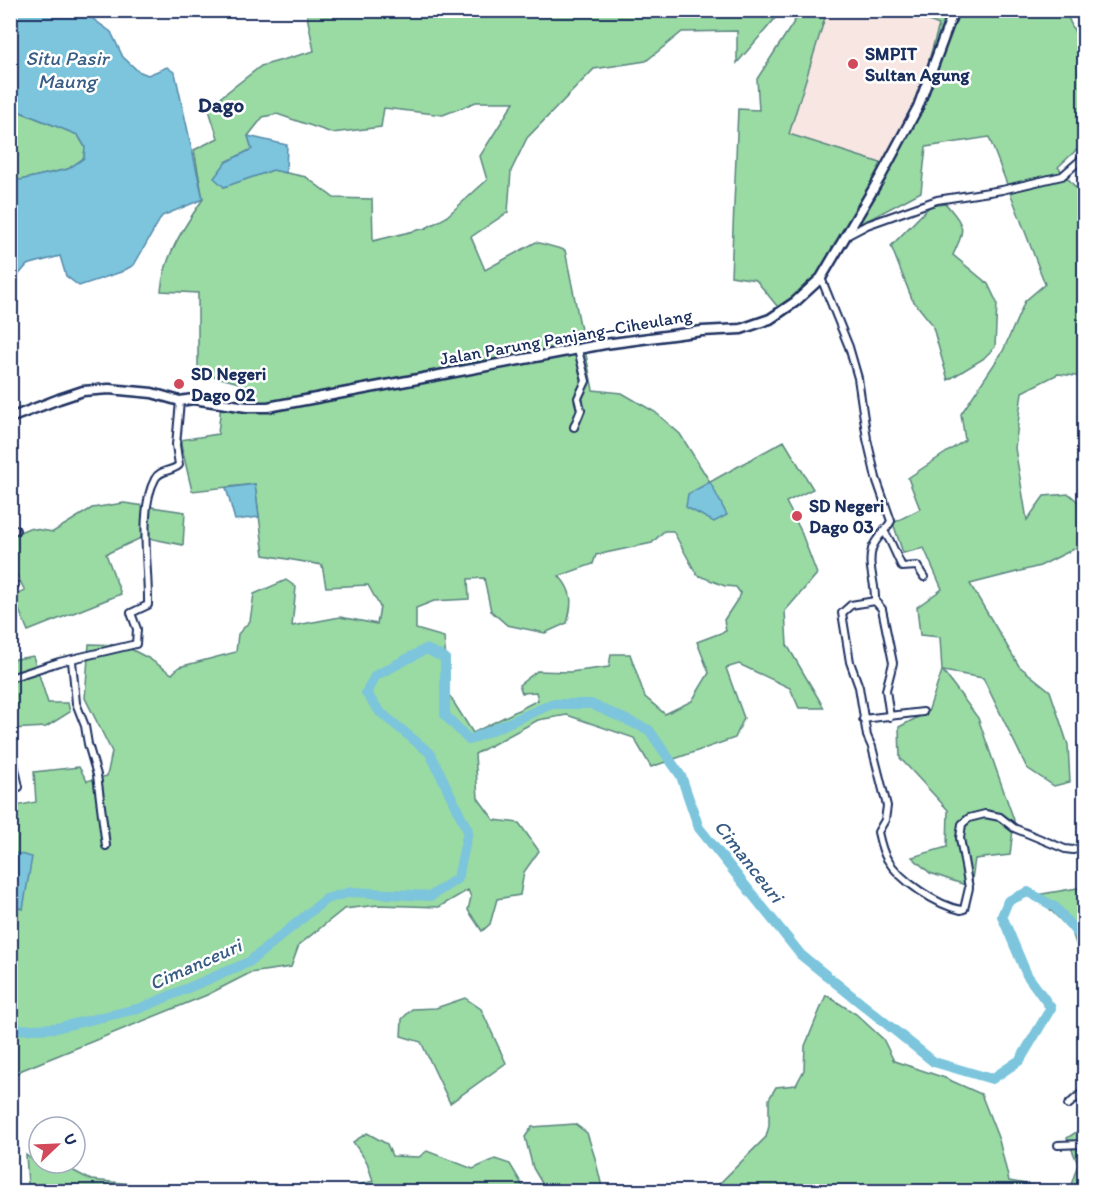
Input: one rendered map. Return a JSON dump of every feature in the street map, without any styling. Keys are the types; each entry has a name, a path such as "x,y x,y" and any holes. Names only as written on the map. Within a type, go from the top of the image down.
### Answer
{"street":[{"name":"Jalan Parung Panjang–Ciheulang","path":"10,418 83,391 133,390 180,401 193,399 268,408 605,344 702,331 741,329 770,319 795,302 821,278 881,176 918,107 954,10"},
{"path":"845,236 867,225 937,200 1002,190 1062,176 1084,157"},
{"path":"821,278 849,347 858,378 867,439 876,478 891,521 872,547 871,571 876,590 875,601 882,609 893,663 886,690 890,717"},
{"path":"574,427 581,410 578,398 586,381 579,350"},
{"path":"10,678 59,662 72,661 135,644 136,628 130,613 148,605 146,509 155,479 160,472 179,465 176,445 180,401"},
{"path":"884,531 902,567 917,566 924,577"},
{"path":"875,601 851,605 842,613 850,662 859,687 863,719 887,806 885,820 878,832 887,861 903,878 931,897 961,910 964,909 969,888 960,838 962,824 978,814 1000,817 1014,828 1065,849 1084,847"},
{"path":"72,661 75,704 85,726 97,775 106,846"},
{"path":"863,719 923,712"},
{"path":"10,746 19,787"},
{"path":"1068,1105 1084,1091"},
{"path":"1058,1145 1084,1144"}],"shaded area":[{"path":"827,11 904,11 939,24 920,91 888,165 789,134"}],"green space":[{"path":"980,10 999,15 999,11 1065,11 1084,52 1084,143 1058,167 1077,189 1084,185 1084,377 1058,374 1022,392 1015,448 1027,520 1044,496 1069,494 1084,507 1084,544 1040,566 970,584 1019,666 1050,691 1068,745 1070,782 1054,786 1027,768 983,678 943,671 978,718 1014,820 1010,855 975,859 971,887 930,873 912,857 947,847 948,810 900,758 899,727 928,712 942,671 940,637 920,635 917,607 942,589 924,548 903,553 893,523 920,509 908,478 965,440 961,414 1003,351 1025,301 1045,284 989,137 926,147 921,192 851,229 824,276 781,311 756,280 731,276 738,109 759,110 757,79 801,11 827,11 789,134 887,165 920,91 939,25 904,11"},
{"path":"306,11 778,11 779,14 737,63 737,31 682,32 646,61 594,69 527,138 511,171 508,212 471,237 485,270 536,242 565,250 593,390 622,393 655,412 680,434 710,482 784,441 813,489 786,502 800,529 817,574 785,611 787,645 824,708 799,708 790,688 739,664 726,668 744,718 735,738 651,767 634,738 567,715 538,720 475,754 478,798 494,820 519,823 539,851 524,872 520,895 497,899 490,924 482,931 468,910 471,897 468,890 439,907 378,905 344,909 299,945 291,967 250,973 207,995 22,1070 11,1078 11,906 23,909 16,853 11,884 11,807 36,802 34,772 79,767 87,781 107,776 112,752 85,698 89,644 123,645 172,674 179,667 236,652 238,634 250,621 254,594 286,580 296,587 292,626 340,617 377,624 380,607 368,585 326,587 322,565 264,555 255,484 192,491 180,440 218,434 221,404 239,404 239,383 198,372 198,293 161,291 171,254 182,231 203,199 194,150 218,138 208,107 261,66 314,51","holes":["476,102 514,102 480,156 487,180 445,218 426,228 373,241 372,199 334,198 306,177 273,170 224,187 226,162 252,149 248,136 263,117 277,114 332,133 381,127 384,108 443,115","664,531 673,531 697,575 725,586 736,587 741,594 724,620 726,631 697,642 709,673 692,701 665,714 645,697 630,654 611,654 609,667 570,672 537,671 519,685 522,693 536,692 538,700 473,733 449,695 444,637 416,629 416,608 434,601 469,599 468,579 484,578 491,611 507,625 545,633 567,623 569,616 571,603 569,592 559,576 593,564 596,555 652,543"]},
{"path":"10,108 78,135 85,147 84,158 68,169 11,182"},
{"path":"946,204 960,223 962,233 953,255 988,284 997,303 995,347 983,359 948,380 932,324 912,299 891,246 930,206"},
{"path":"124,503 185,512 183,545 143,537 106,554 121,594 28,631 13,596 25,591 11,563 10,536 29,528 53,532 92,508"},
{"path":"33,656 48,703 68,703 70,712 46,727 11,729 11,660"},
{"path":"1084,887 1084,967 1072,932 1036,895"},
{"path":"826,995 856,1014 883,1039 894,1061 945,1078 981,1094 999,1140 1009,1181 1065,1191 712,1191 766,1137 769,1126 769,1099 776,1087 796,1085 804,1070 805,1046"},
{"path":"465,998 481,1009 506,1063 450,1103 421,1042 401,1036 402,1019 412,1009 436,1008"},
{"path":"575,1124 587,1133 603,1191 544,1191 546,1190 533,1168 525,1137 532,1127"},
{"path":"1084,1127 1084,1191 1069,1191 1078,1164 1067,1138"},
{"path":"367,1133 387,1144 392,1156 419,1157 427,1151 473,1169 495,1159 510,1164 526,1191 339,1191 373,1181 367,1162 353,1142"},
{"path":"27,1175 81,1175 91,1180 206,1191 47,1191 28,1184"}],"water":[{"name":"Situ Pasir Maung","path":"11,10 82,11 111,32 123,57 138,71 148,75 167,67 175,73 203,199 162,216 134,265 121,272 79,286 66,276 60,256 27,265 11,284 11,182 68,169 84,158 85,147 78,135 11,108"},
{"path":"248,136 287,145 286,173 273,170 224,187 214,178 226,162 252,149"},
{"path":"710,482 727,515 714,522 686,507 688,494"},
{"path":"255,484 259,517 235,520 226,488"},
{"path":"16,853 32,857 23,909 11,906 11,884"}],"waterway":[{"name":"Cimanceuri","path":"10,1030 56,1028 141,1008 249,962 326,899 351,892 431,896 458,878 468,831 430,753 380,712 366,693 375,676 426,649 445,658 445,715 469,740 552,704 591,704 649,730 681,776 699,828 801,955 934,1062 992,1079 1020,1060 1051,1008 1027,975 1002,916 1008,901 1028,892 1055,907 1084,941"}],"place":[{"name":"SMPIT Sultan Agung","path":"853,64"},
{"name":"SD Negeri Dago 02","path":"179,384"},
{"name":"SD Negeri Dago 03","path":"797,516"}],"district":[{"name":"Dago","path":"221,104"}]}
